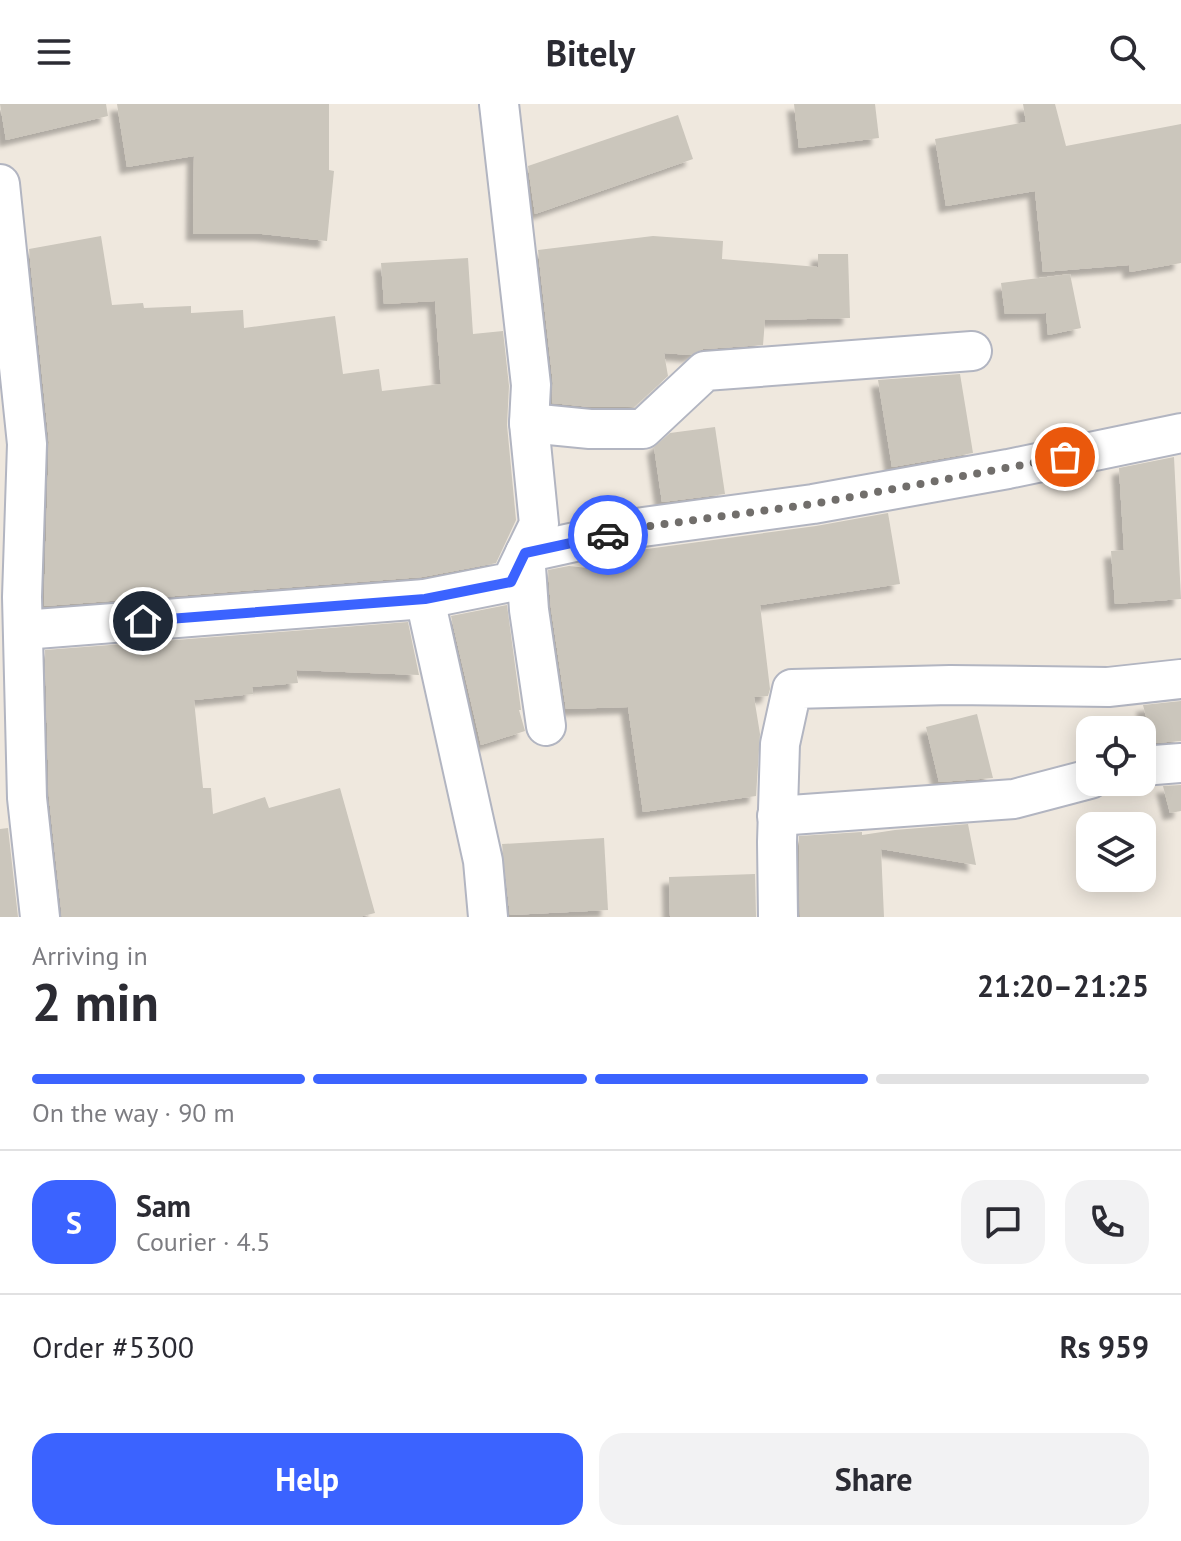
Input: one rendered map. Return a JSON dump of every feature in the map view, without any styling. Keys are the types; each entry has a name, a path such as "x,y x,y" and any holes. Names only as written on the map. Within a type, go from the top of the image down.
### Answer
{"street":[{"path":"23,630 425,599 511,582 539,524 529,423 531,385 499,104"},
{"path":"0,184 27,444 23,630 27,798 40,917"},
{"path":"529,423 590,429 643,429 705,371 972,351"},
{"path":"525,553 643,527 813,504 1008,469 1181,433"},
{"path":"525,553 529,610 546,726"},
{"path":"425,599 483,861 488,917"},
{"path":"778,917 780,744 792,689 950,685 1108,687 1181,679"},
{"path":"1156,765 1181,763"},
{"path":"777,816 1014,799 1076,783"}],"building":[{"path":"0,104 106,104 108,116 6,140"},
{"path":"117,104 329,104 329,170 334,171 327,241 262,234 193,234 194,156 127,167"},
{"path":"794,104 875,104 879,138 799,148"},
{"path":"1023,104 1055,104 1066,146 1181,124 1181,263 1130,272 1129,265 1043,272 1035,191 946,206 935,139 1026,122"},
{"path":"678,115 693,159 535,214 528,166"},
{"path":"101,236 112,305 143,303 144,308 191,306 191,313 243,310 244,328 335,316 343,374 379,369 382,391 441,384 435,301 384,304 381,263 468,258 473,334 503,331 509,386 507,425 516,520 496,563 422,577 44,606 49,442 29,249"},
{"path":"653,236 723,241 722,259 818,267 818,254 848,254 850,318 765,320 763,345 703,349 690,355 664,353 668,376 634,407 552,403 553,383 538,250"},
{"path":"1070,274 1081,328 1048,335 1046,313 1005,314 1001,283"},
{"path":"960,374 973,453 892,467 878,380"},
{"path":"715,427 725,494 662,502 654,447 670,433"},
{"path":"1174,457 1181,599 1115,604 1111,551 1124,550 1119,468"},
{"path":"888,513 900,584 760,605 770,689 768,696 754,697 760,734 756,796 643,812 628,707 566,709 548,570 569,566 606,570 603,558 647,549"},
{"path":"507,605 519,710 525,731 481,745 451,616"},
{"path":"408,622 419,675 296,670 298,683 252,687 253,694 194,700 203,788 211,788 213,814 265,797 269,808 340,788 375,913 359,917 62,917 49,797 45,650"},
{"path":"1181,701 1181,741 1156,743 1156,716 1146,716 1143,705"},
{"path":"977,714 993,778 939,782 926,727"},
{"path":"1181,785 1181,811 1170,813 1163,786"},
{"path":"968,824 976,865 881,849 884,917 800,917 799,836 862,832 862,835"},
{"path":"8,828 18,917 0,917 0,829"},
{"path":"604,838 608,910 510,915 502,844"},
{"path":"755,874 756,917 670,917 669,877"}],"way so far":[{"path":"608,535 643,527 813,504 1065,457"}],"route":[{"path":"143,621 425,599 511,582 525,553 608,535"}]}
